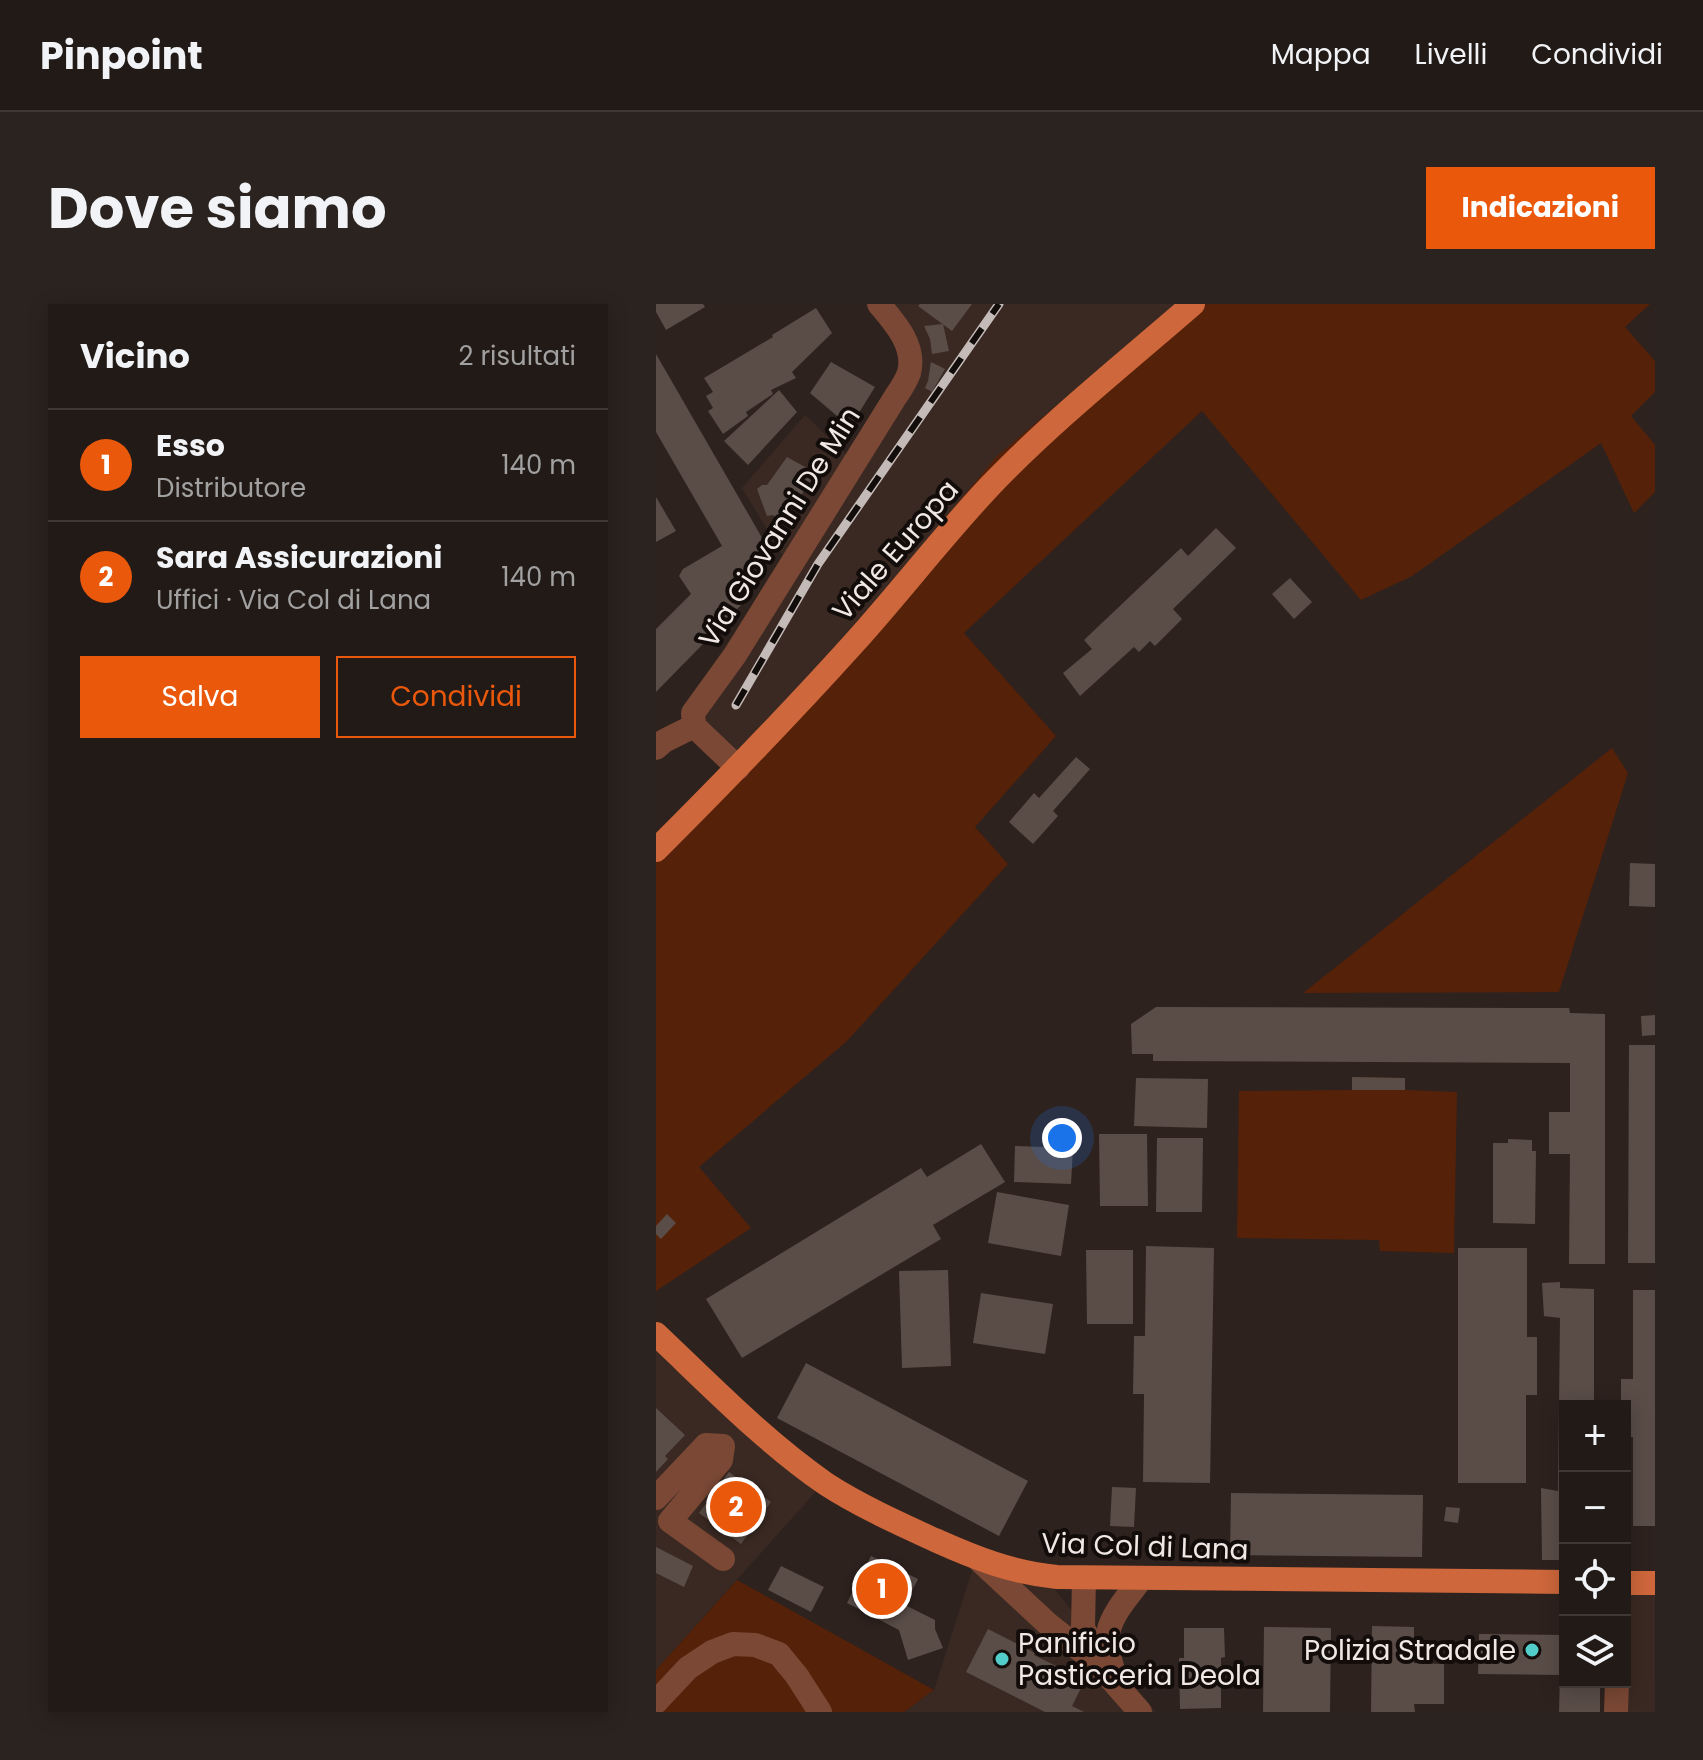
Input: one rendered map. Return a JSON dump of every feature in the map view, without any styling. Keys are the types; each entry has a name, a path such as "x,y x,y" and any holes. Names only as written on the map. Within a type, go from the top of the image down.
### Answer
{"main road":[{"name":"Viale Europa","path":"656,850 738,768 1026,449 1193,304"},
{"name":"Via Col di Lana","path":"656,1334 787,1455 828,1485 913,1530 979,1560 1035,1575 1090,1578 1559,1582"},
{"path":"1631,1583 1655,1583"}],"street":[{"name":"Via Giovanni De Min","path":"694,726 696,706 735,655 909,373 909,351 905,338 879,304"},
{"path":"656,748 694,726 738,768"},
{"path":"723,1559 670,1521 721,1460 723,1446 749,1421"},
{"path":"656,1498 706,1445 723,1446"},
{"path":"979,1560 1049,1625 1103,1657 1132,1704"},
{"path":"1090,1578 1102,1625 1103,1657"},
{"path":"1103,1657 1108,1633 1117,1614 1141,1579"},
{"path":"656,1702 688,1668 712,1652 733,1644 755,1645 779,1654 820,1712"},
{"path":"1616,1712 1617,1688"}],"shaded area":[{"path":"882,304 1176,304 891,583 737,758 684,708 784,558 742,488 805,415 849,457 903,372"},
{"path":"1176,304 1650,304 1625,327 1655,361 1655,392 1631,416 1655,445 1655,492 1634,513 1601,443 1412,576 1361,600 1202,411 964,633 1056,736 975,827 1008,864 847,1041 699,1167 751,1228 656,1291 656,854 997,456"},
{"path":"1612,748 1628,773 1559,992 1303,993"},
{"path":"1352,1077 1405,1078 1405,1090 1457,1092 1454,1253 1380,1251 1379,1240 1237,1238 1239,1091 1352,1090"},
{"path":"656,1324 828,1478 656,1670"},
{"path":"979,1549 1035,1566 1156,1712 904,1712 934,1690"},
{"path":"1631,1577 1655,1577 1655,1712 1608,1712 1622,1688 1631,1688"},
{"path":"737,1580 934,1690 904,1712 656,1712 656,1670"}],"building":[{"path":"656,304 703,304 705,307 666,330 656,312"},
{"path":"972,304 952,331 918,306"},
{"path":"816,308 832,333 792,372 796,378 771,390 773,394 746,412 748,416 723,434 708,411 713,408 706,396 713,392 704,378"},
{"path":"943,324 949,351 932,354 924,326"},
{"path":"656,354 772,555 733,577 746,600 656,692 656,629 691,594 679,576 683,569 722,546 656,432"},
{"path":"831,362 875,387 850,427 810,393"},
{"path":"931,362 945,369 932,392 925,388"},
{"path":"779,390 797,412 748,465 724,441"},
{"path":"787,457 816,473 782,524 773,515 767,516 757,489 767,485"},
{"path":"656,497 676,531 656,542"},
{"path":"1216,528 1236,548 1173,609 1182,619 1155,646 1150,641 1139,652 1134,647 1080,696 1063,673 1092,649 1084,640 1181,548 1188,556"},
{"path":"1290,578 1312,602 1294,619 1272,594"},
{"path":"1076,757 1090,769 1053,811 1058,816 1033,844 1009,822 1034,793 1039,798"},
{"path":"1630,863 1655,864 1655,907 1629,906"},
{"path":"1156,1007 1569,1008 1570,1013 1605,1014 1605,1264 1569,1264 1570,1154 1549,1154 1549,1112 1570,1112 1570,1063 1153,1061 1153,1054 1132,1054 1131,1024"},
{"path":"1655,1015 1655,1035 1642,1036 1641,1016"},
{"path":"1629,1045 1655,1045 1655,1263 1628,1263"},
{"path":"1352,1077 1405,1078 1405,1090 1352,1090"},
{"path":"1136,1078 1208,1079 1207,1128 1134,1126"},
{"path":"1099,1134 1147,1134 1148,1206 1100,1206"},
{"path":"1157,1138 1203,1138 1202,1212 1156,1212"},
{"path":"1508,1139 1532,1140 1532,1151 1536,1151 1535,1224 1493,1223 1493,1143 1508,1143"},
{"path":"981,1144 1005,1182 933,1225 941,1239 742,1358 706,1299 921,1168 927,1177"},
{"path":"1015,1146 1073,1148 1071,1184 1014,1182"},
{"path":"997,1192 1069,1205 1061,1256 988,1243"},
{"path":"667,1214 676,1223 661,1239 656,1234 656,1226"},
{"path":"1146,1246 1214,1248 1210,1483 1143,1482 1144,1394 1133,1394 1134,1336 1145,1336"},
{"path":"1458,1248 1527,1248 1527,1337 1537,1337 1537,1395 1526,1395 1526,1483 1458,1483"},
{"path":"1086,1250 1133,1250 1133,1324 1087,1324"},
{"path":"948,1270 951,1366 902,1368 899,1271"},
{"path":"1560,1282 1560,1288 1594,1289 1594,1400 1559,1400 1560,1318 1544,1316 1542,1283"},
{"path":"1633,1290 1655,1290 1655,1526 1633,1526 1631,1400 1621,1400 1621,1379 1633,1379"},
{"path":"981,1293 1053,1304 1045,1354 973,1343"},
{"path":"806,1363 1028,1481 999,1536 777,1418"},
{"path":"1559,1404 1559,1560 1542,1560 1541,1488 1558,1491"},
{"path":"656,1408 685,1435 665,1456 668,1459 656,1472"},
{"path":"729,1472 771,1502 741,1544 699,1513"},
{"path":"1112,1487 1136,1488 1134,1527 1110,1526"},
{"path":"1231,1493 1423,1495 1422,1557 1230,1555"},
{"path":"1446,1507 1460,1508 1458,1523 1444,1521"},
{"path":"656,1547 693,1566 684,1587 656,1573"},
{"path":"871,1556 918,1579 905,1605 935,1620 935,1629 943,1648 908,1660 899,1630 847,1603"},
{"path":"781,1566 824,1587 811,1612 768,1590"},
{"path":"1372,1626 1414,1627 1414,1663 1444,1664 1444,1704 1414,1704 1415,1712 1371,1712"},
{"path":"1264,1627 1331,1628 1330,1712 1263,1712"},
{"path":"1184,1628 1224,1628 1221,1708 1180,1709 1179,1658 1184,1658"},
{"path":"988,1629 1035,1653 1083,1684 1072,1706 1084,1712 1045,1712 966,1672"},
{"path":"1479,1634 1559,1635 1559,1675 1478,1674"},
{"path":"1560,1688 1600,1688 1600,1712 1559,1712"}],"railway":[{"path":"736,705 818,564 999,304"}],"place":[{"name":"Sara Assicurazioni","path":"736,1507"},
{"name":"Esso","path":"882,1589"},
{"name":"Polizia Stradale","path":"1532,1650"},
{"name":"Panificio Pasticceria Deola","path":"1002,1659"}]}
